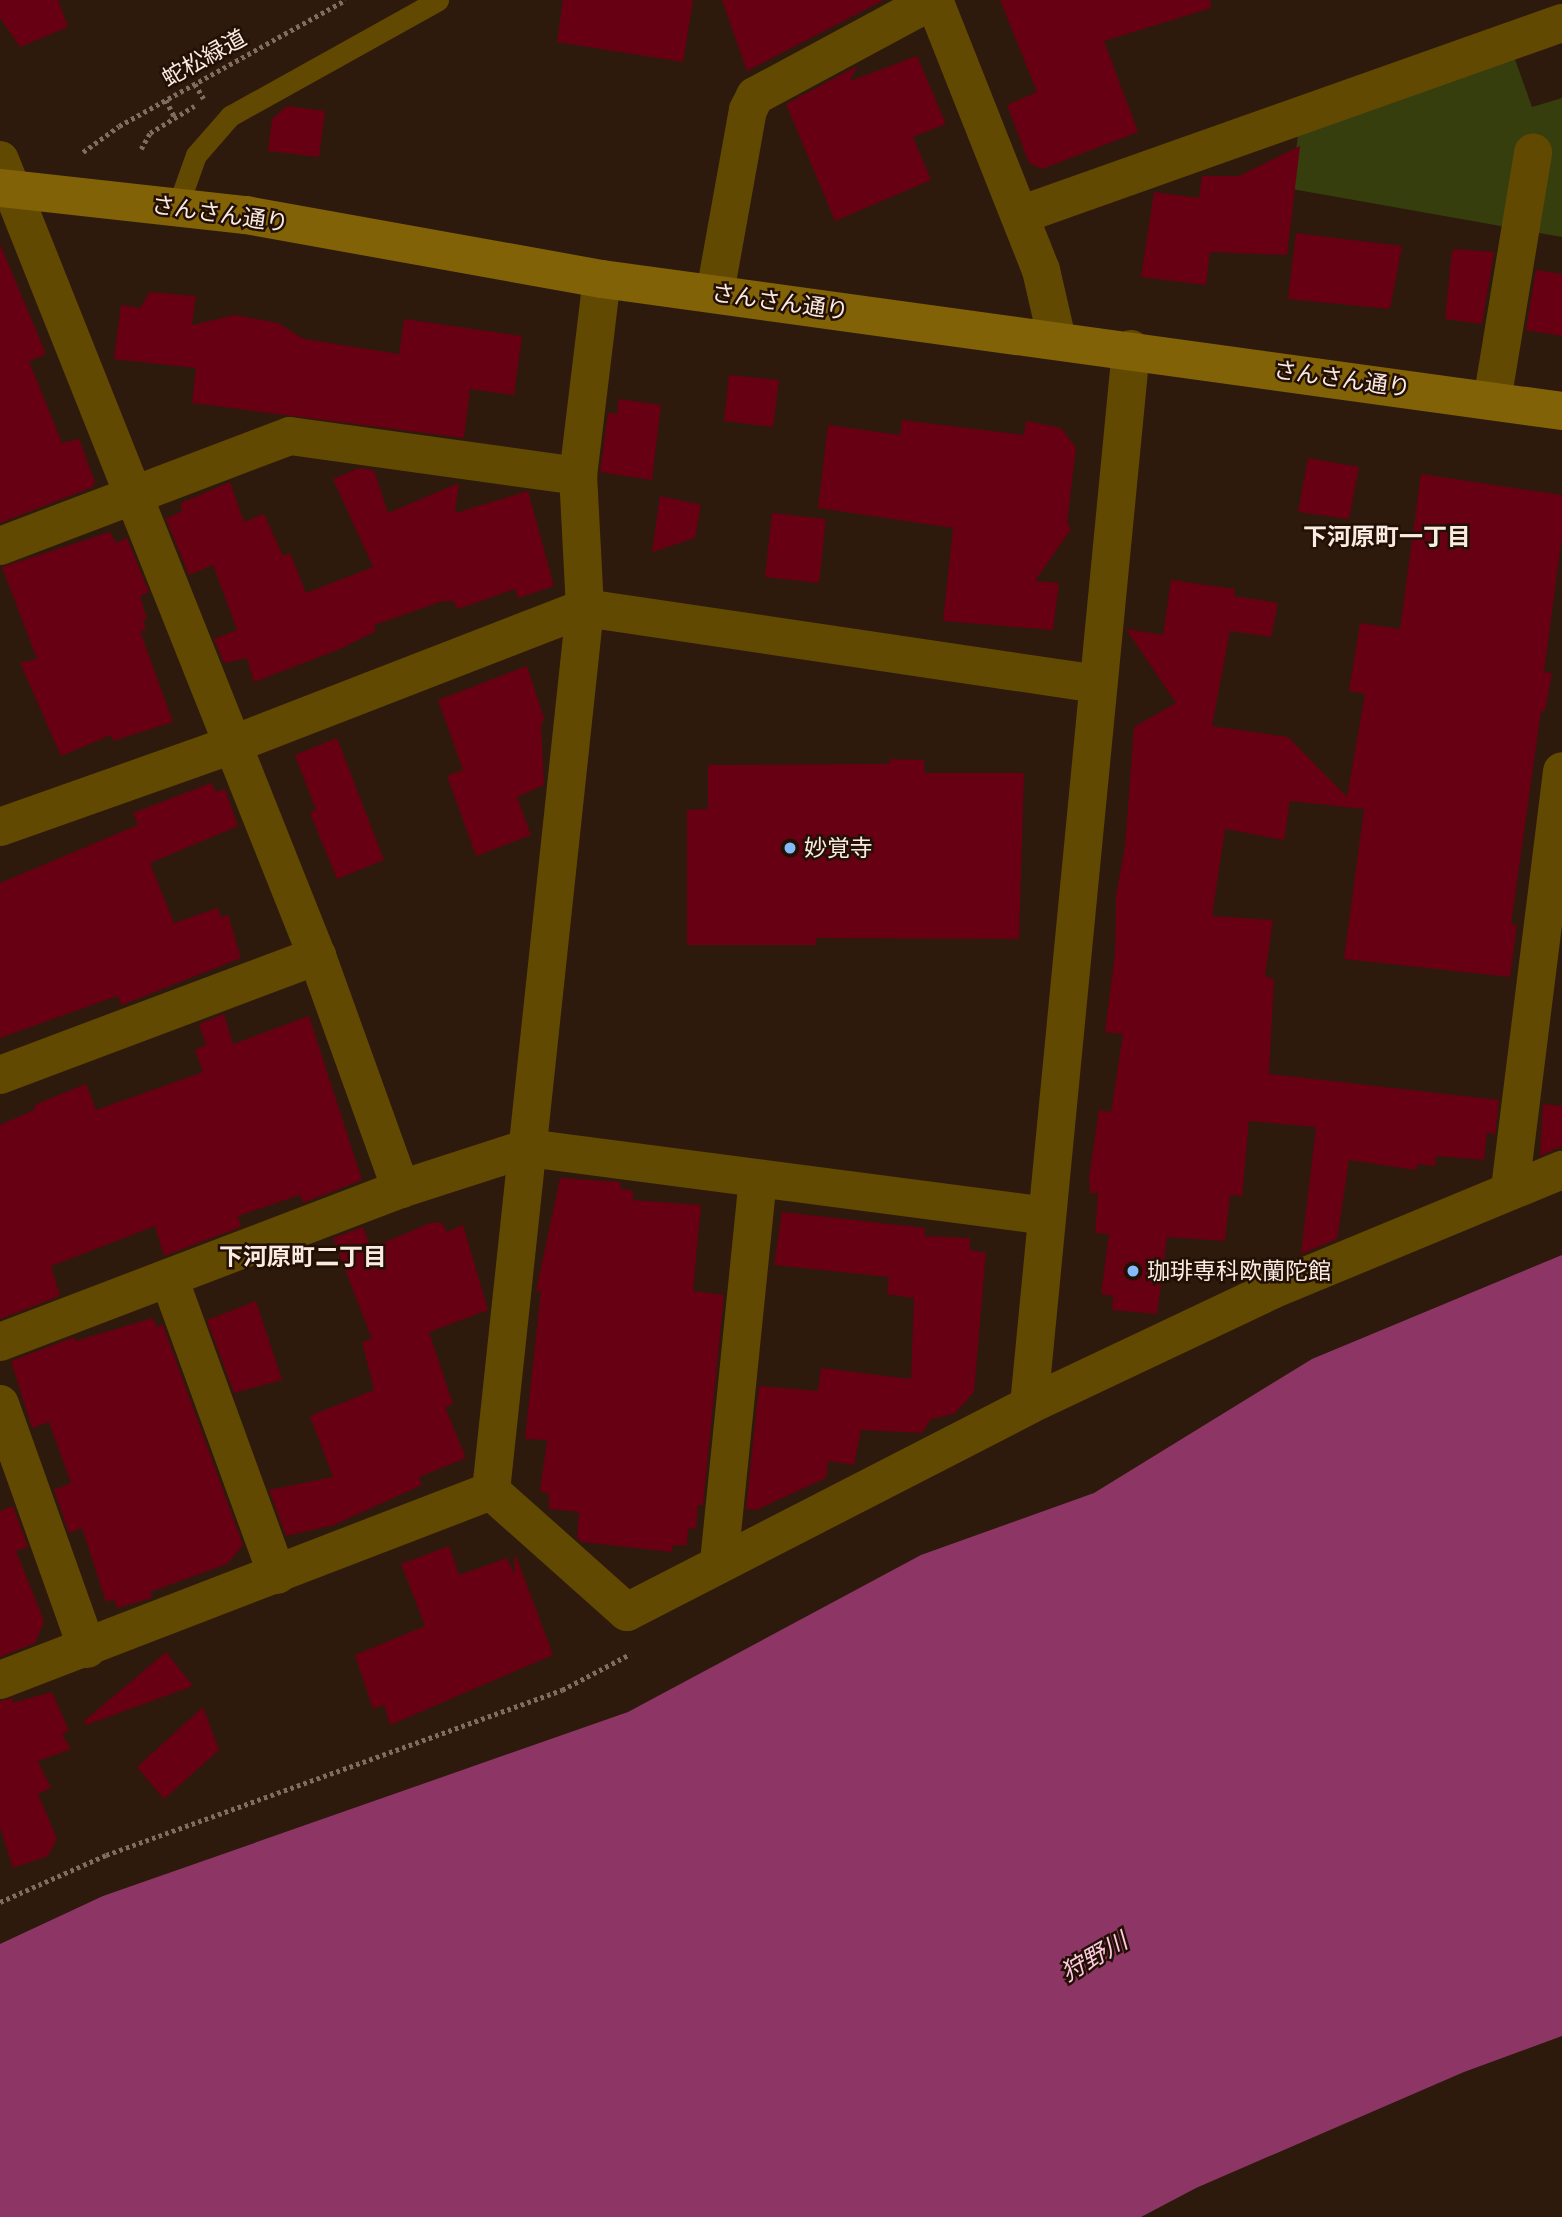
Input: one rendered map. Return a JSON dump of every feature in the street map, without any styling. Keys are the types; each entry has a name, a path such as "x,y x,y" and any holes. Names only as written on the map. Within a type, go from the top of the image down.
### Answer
{"main road":[{"name":"さんさん通り","path":"4,179 177,208 246,215 602,279 1130,349 1562,411"}],"street":[{"path":"715,293 748,110 755,96 934,0 1041,270 1057,340"},
{"path":"1020,215 1562,23"},
{"path":"1493,401 1533,152"},
{"path":"0,233 4,179"},
{"path":"4,179 136,494 317,956 401,1189"},
{"path":"491,1491 585,608 578,476 602,279"},
{"path":"1029,1405 1130,349"},
{"path":"0,546 290,436 578,476"},
{"path":"0,828 234,744 585,608 1098,684"},
{"path":"1510,1189 1552,937 1562,771"},
{"path":"0,1075 317,956"},
{"path":"0,1342 401,1189 528,1147 758,1181 1047,1216"},
{"path":"491,1491 627,1612 719,1562 1029,1405 1272,1290 1510,1189 1562,1170"},
{"path":"719,1562 758,1181"},
{"path":"169,1278 277,1575"},
{"path":"0,1404 87,1649"},
{"path":"0,1680 87,1649 491,1491"}],"lane":[{"path":"177,208 196,155 230,116 438,0"}],"path":[{"name":"蛇松緑道","path":"83,152 166,100 345,0"},
{"path":"195,84 204,100"},
{"path":"166,100 174,116"}],"green space":[{"path":"1512,51 1532,107 1562,98 1562,237 1292,189 1300,116"}],"water":[{"name":"狩野川","path":"1562,1255 1562,2036 1464,2072 1196,2188 1141,2217 0,2217 0,1944 103,1896 628,1712 921,1555 1094,1493 1312,1359"}],"building":[{"path":"0,0 58,0 68,27 20,47 0,18"},
{"path":"563,0 693,0 683,62 557,42"},
{"path":"722,0 884,0 747,71"},
{"path":"1000,0 1210,0 1211,8 1104,41 1138,132 1042,169 1029,163 1007,105 1037,92"},
{"path":"917,56 946,124 913,137 931,180 835,221 786,104 857,66 850,81"},
{"path":"287,106 325,111 319,157 268,151 272,119"},
{"path":"1300,146 1287,255 1210,252 1206,285 1141,277 1154,192 1199,198 1202,176 1239,176"},
{"path":"1296,233 1402,246 1390,309 1288,299"},
{"path":"0,244 46,354 29,361 62,443 79,439 95,482 93,487 0,523"},
{"path":"1452,251 1494,252 1482,324 1445,319"},
{"path":"1536,270 1562,274 1562,336 1526,330"},
{"path":"150,292 196,296 192,325 235,315 278,323 304,339 399,354 404,319 522,336 514,395 470,389 464,438 192,403 196,368 114,359 121,305 140,308"},
{"path":"729,375 779,380 773,427 724,421"},
{"path":"619,399 661,405 652,480 600,472 608,413 617,414"},
{"path":"902,420 1024,435 1026,421 1061,428 1076,448 1067,523 1071,529 1035,581 1059,583 1053,630 943,621 953,528 818,508 828,425 900,435"},
{"path":"1308,458 1359,467 1349,519 1298,512"},
{"path":"359,468 374,470 388,513 459,483 455,513 528,491 554,586 518,598 515,589 458,609 453,601 443,601 374,625 376,631 340,649 254,682 247,658 224,663 214,639 237,630 213,565 189,575 166,519 182,511 181,503 230,482 244,522 264,514 283,556 290,553 306,593 373,567 333,479"},
{"path":"1421,474 1562,495 1562,536 1544,672 1552,673 1545,711 1541,711 1511,924 1517,925 1510,977 1344,959 1364,809 1290,801 1284,840 1225,829 1212,916 1273,920 1265,976 1274,979 1269,1074 1499,1100 1495,1135 1487,1132 1484,1160 1436,1156 1435,1166 1418,1164 1416,1170 1349,1160 1337,1239 1301,1254 1316,1127 1249,1121 1242,1196 1230,1195 1225,1241 1167,1237 1157,1314 1112,1310 1113,1296 1101,1294 1109,1234 1095,1233 1098,1193 1090,1193 1089,1177 1099,1110 1111,1112 1123,1034 1105,1032 1115,953 1116,896 1125,846 1134,727 1176,703 1126,629 1163,635 1171,580 1235,589 1234,596 1278,603 1271,637 1230,631 1212,726 1288,737 1347,797 1365,694 1349,691 1360,623 1400,629"},
{"path":"660,496 701,505 695,538 652,552"},
{"path":"772,513 826,519 819,583 765,577"},
{"path":"110,532 116,543 127,538 149,592 140,596 147,619 143,621 146,630 140,631 173,722 113,741 111,735 61,756 20,663 37,659 2,567"},
{"path":"527,666 545,721 541,722 544,785 517,797 531,835 476,856 447,776 463,770 438,700"},
{"path":"337,738 384,860 337,879 310,813 316,810 295,755"},
{"name":"妙覚寺","path":"889,759 924,760 924,773 1024,773 1019,939 816,938 816,945 687,945 687,810 708,809 708,765 890,764"},
{"path":"211,783 216,792 225,789 238,826 150,863 174,923 218,908 221,917 228,915 241,958 122,1005 117,996 0,1038 0,883 138,825 133,813"},
{"path":"224,1014 233,1044 309,1016 362,1180 303,1203 300,1195 238,1216 241,1227 164,1256 155,1226 51,1266 60,1296 0,1319 0,1125 36,1109 34,1105 86,1084 96,1110 203,1072 195,1050 206,1045 199,1024"},
{"path":"1543,1104 1562,1106 1562,1146 1540,1156"},
{"path":"560,1178 620,1182 620,1188 633,1191 633,1200 701,1205 693,1291 724,1295 703,1505 698,1505 696,1528 688,1529 687,1545 672,1546 672,1552 582,1542 577,1538 579,1512 549,1509 549,1494 540,1491 547,1440 525,1439 541,1290 536,1292"},
{"path":"782,1212 925,1228 924,1236 970,1238 970,1250 986,1253 974,1392 954,1414 931,1419 922,1433 861,1430 854,1465 828,1461 826,1478 756,1510 746,1509 759,1386 818,1391 821,1368 911,1379 914,1298 887,1294 889,1277 774,1265"},
{"path":"430,1223 442,1223 447,1232 463,1225 488,1310 429,1332 453,1404 445,1407 466,1458 419,1477 422,1485 334,1525 286,1536 269,1490 333,1477 310,1416 374,1390 362,1342 372,1339 333,1238 363,1227 371,1248"},
{"path":"256,1301 282,1380 234,1393 207,1320"},
{"path":"153,1318 157,1327 163,1325 243,1545 227,1564 150,1592 152,1598 117,1608 114,1599 106,1602 82,1528 69,1533 54,1490 71,1483 49,1422 32,1428 11,1361 74,1337 75,1341"},
{"path":"13,1506 28,1547 16,1551 44,1621 35,1643 0,1657 0,1511"},
{"path":"449,1546 459,1575 507,1558 514,1574 515,1553 553,1655 390,1725 384,1705 373,1709 355,1655 425,1626 401,1564"},
{"path":"166,1652 193,1686 86,1725 84,1721"},
{"path":"52,1692 69,1731 62,1734 71,1749 38,1761 51,1788 38,1794 57,1839 48,1856 13,1868 0,1827 0,1701 14,1698 12,1703"},
{"path":"203,1707 219,1750 164,1799 137,1767"}],"place":[{"name":"妙覚寺","path":"790,848"},
{"name":"珈琲専科欧蘭陀館","path":"1133,1271"}],"district":[{"name":"下河原町一丁目","path":"1387,537"},
{"name":"下河原町二丁目","path":"303,1257"}]}
